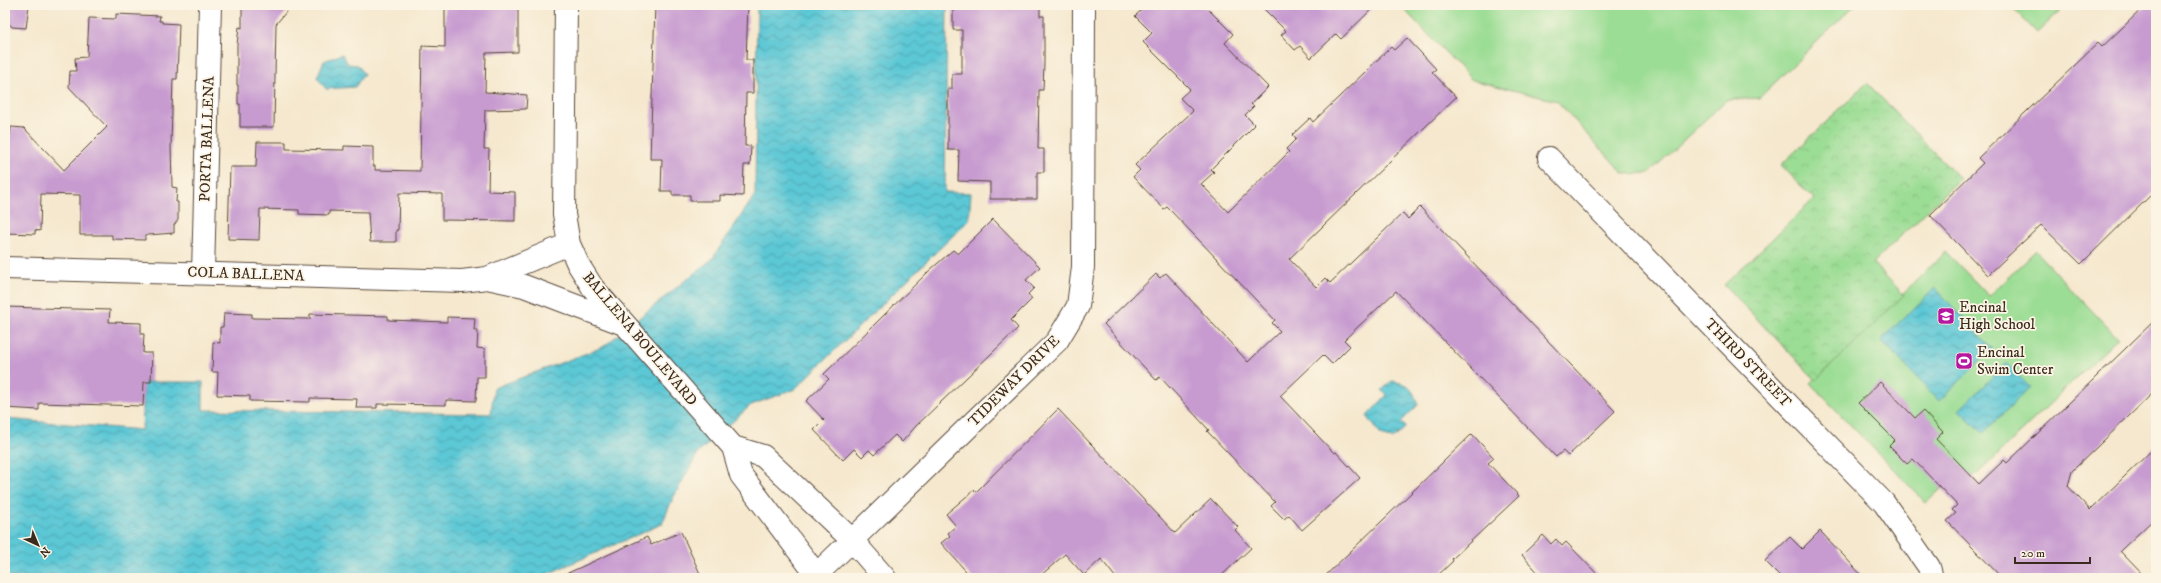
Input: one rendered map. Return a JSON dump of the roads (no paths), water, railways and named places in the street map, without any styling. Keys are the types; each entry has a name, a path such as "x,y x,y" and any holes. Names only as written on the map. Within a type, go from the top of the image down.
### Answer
{"street":[{"name":"PORTA BALLENA","path":"203,272 210,5"},
{"name":"BALLENA BOULEVARD","path":"566,5 564,214 569,244 578,264 593,288 733,447 741,475 816,577"},
{"name":"TIDEWAY DRIVE","path":"816,577 852,540 1057,341 1078,306 1082,267 1084,5"},
{"name":"THIRD STREET","path":"1549,158 1884,503 1929,567 1932,578"},
{"name":"COLA BALLENA","path":"5,268 203,272 462,281 486,278 569,244"},
{"name":"COLA BALLENA","path":"486,278 524,286 624,325"},
{"path":"733,447 763,456 852,540 885,578"}],"water":[{"path":"757,5 947,5 945,192 971,193 969,220 795,389 751,405 698,453 672,500 662,524 538,578 5,578 5,419 142,430 144,382 203,382 203,410 491,414 494,388 603,347 712,259 755,195"},
{"path":"342,54 348,64 358,65 364,74 355,87 326,89 317,77 324,61"},
{"name":"Encinal Swim Center","path":"1935,288 1993,349 1939,401 1881,340"},
{"path":"2006,363 2030,387 1983,433 1959,410"},
{"path":"1392,381 1410,388 1418,405 1401,422 1406,427 1393,439 1381,435 1367,416 1387,395 1382,390"}],"place":[{"name":"Encinal High School","path":"1946,316"},
{"name":"Encinal Swim Center","path":"1964,361"}]}
